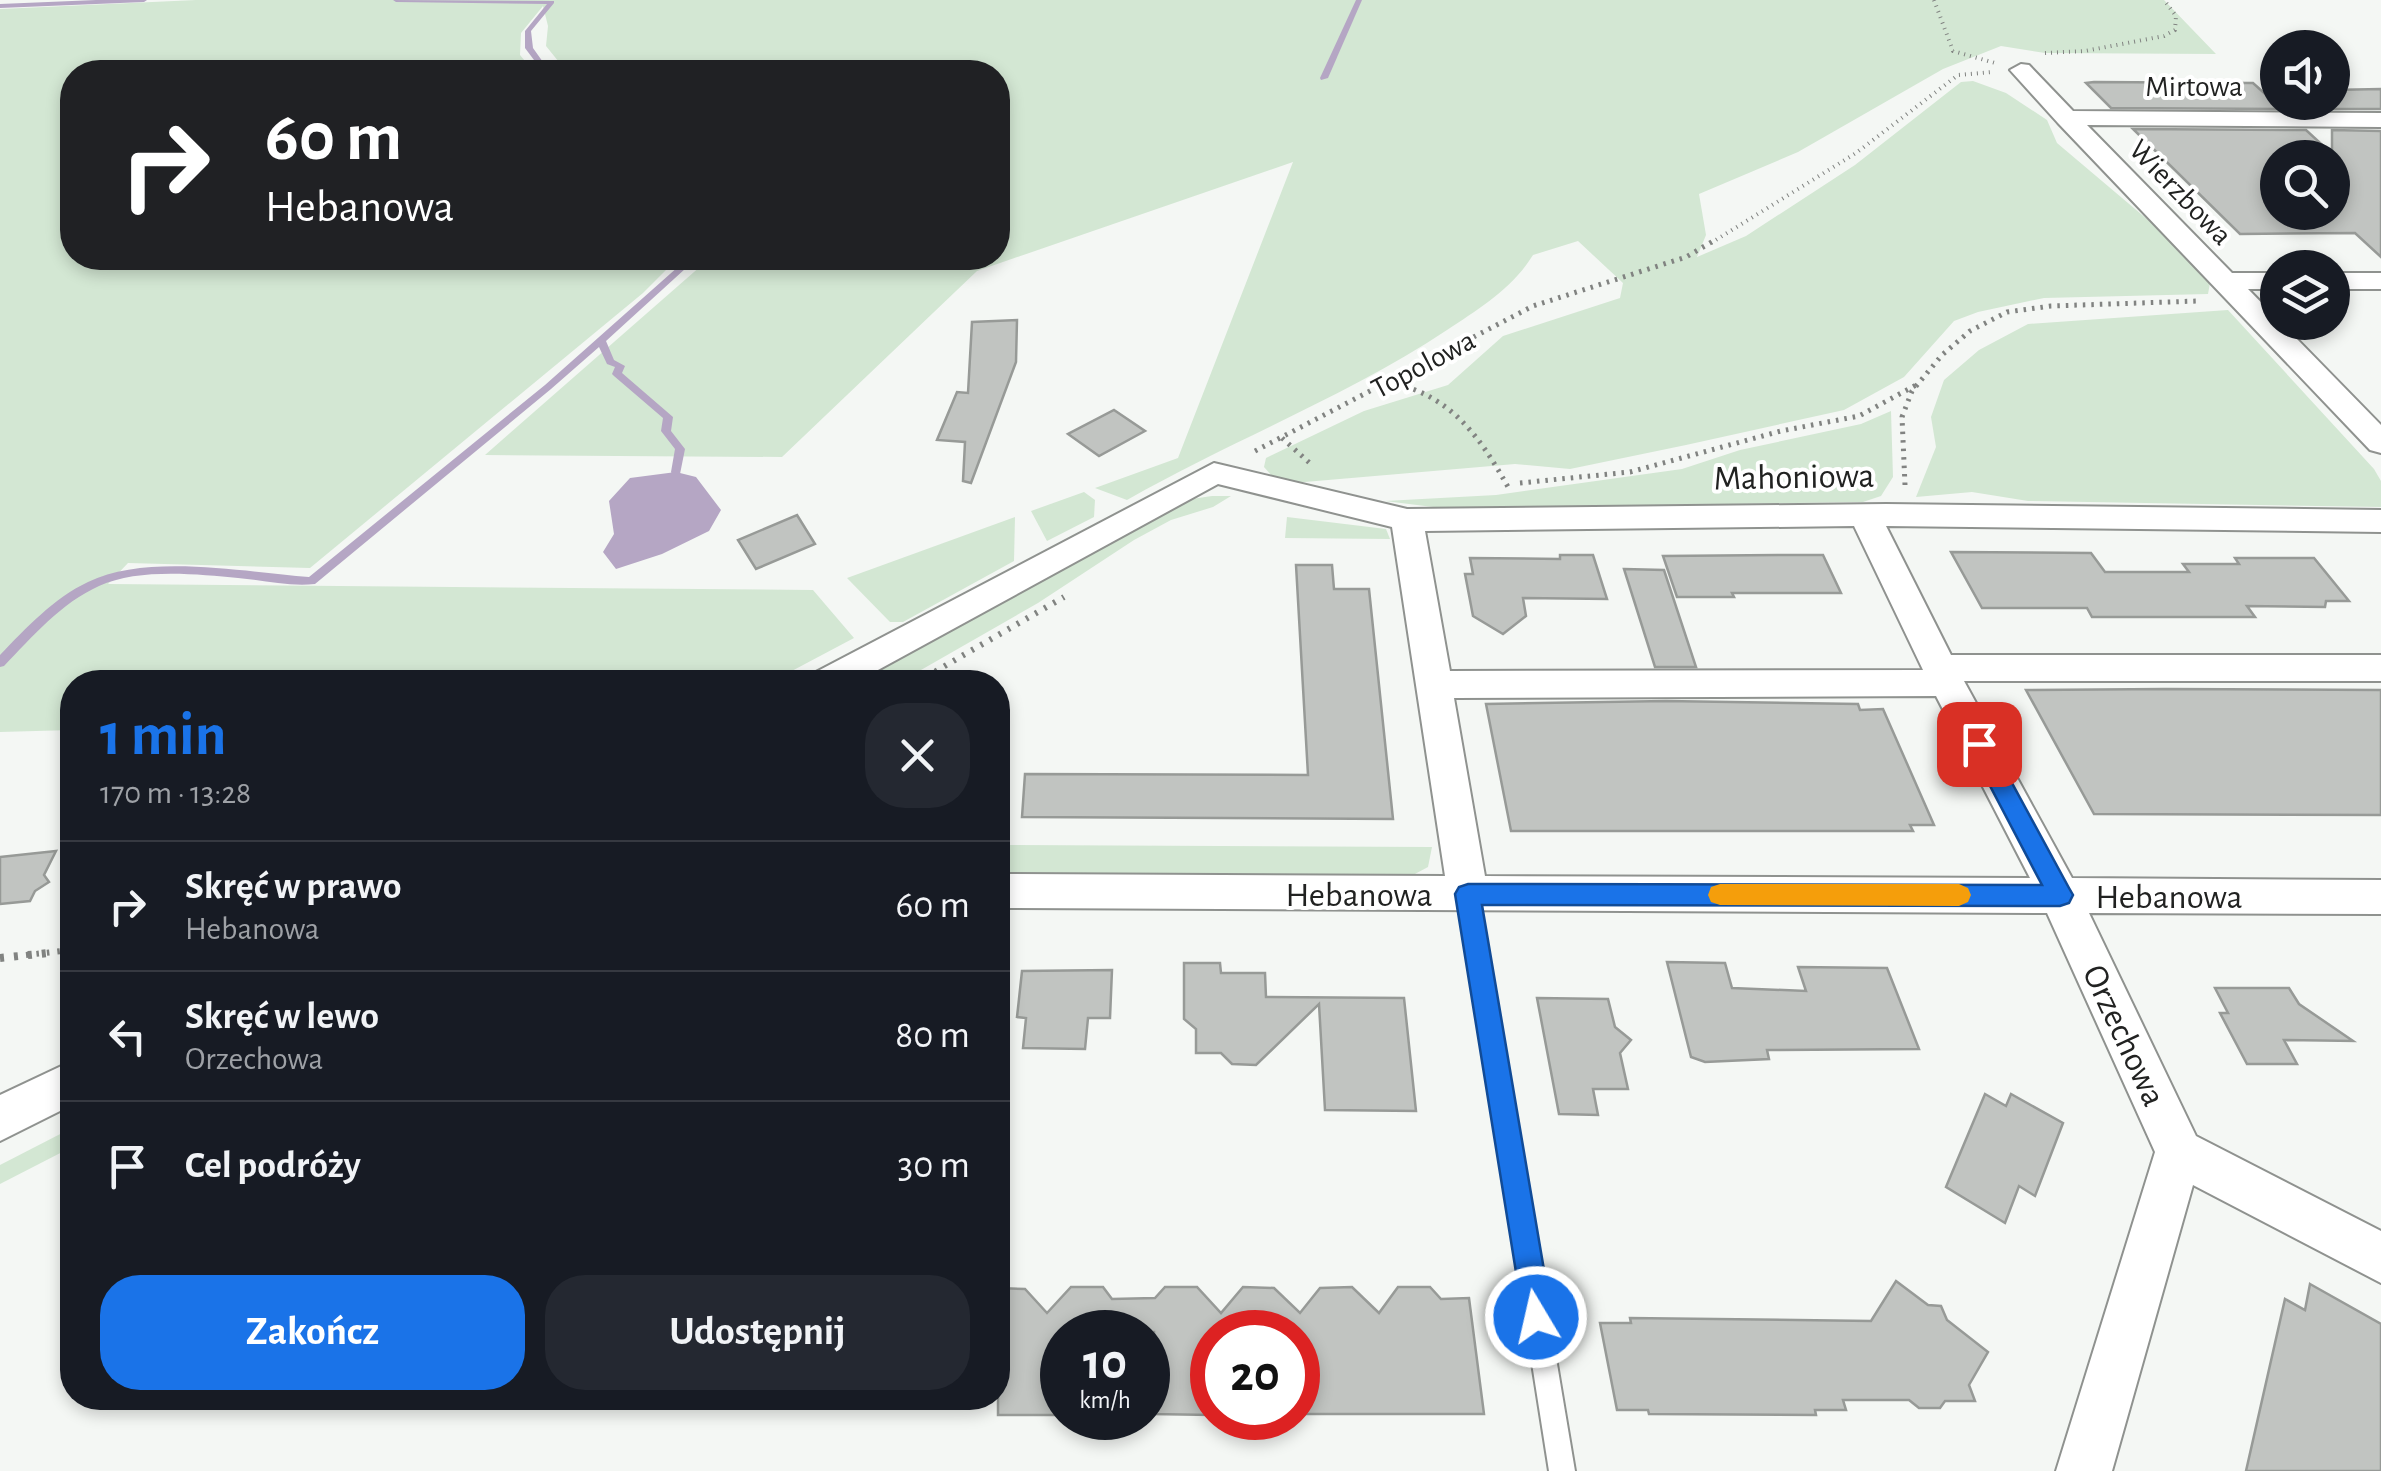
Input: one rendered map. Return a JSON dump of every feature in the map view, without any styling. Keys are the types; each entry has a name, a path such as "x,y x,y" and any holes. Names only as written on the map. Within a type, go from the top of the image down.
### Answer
{"street":[{"name":"Wierzbowa","path":"2021,70 2381,443"},
{"name":"Mirtowa","path":"2066,118 2381,120"},
{"path":"2350,281 2381,281"},
{"path":"2230,289 2260,284"},
{"path":"849,670 1214,473"},
{"name":"Mahoniowa","path":"1214,473 1407,520 1876,515 2381,521"},
{"name":"Orzechowa","path":"1876,515 1944,675 2060,895 2179,1152"},
{"path":"1407,520 1468,894"},
{"path":"1436,686 2381,668"},
{"name":"Hebanowa","path":"1010,891 2381,897"},
{"path":"0,1118 60,1088"},
{"path":"2084,1471 2179,1152 2381,1258"}],"lane":[{"path":"1468,894 1562,1471"}],"path":[{"path":"1934,0 1953,50 2021,70"},
{"name":"Topolowa","path":"1214,473 1533,306 1686,257 1856,152 1958,76 2021,70 2021,58 2164,36 2175,30 2176,16 2164,0"},
{"path":"1876,515 1901,499 1906,480 1902,417 1918,384 1942,354 1970,331 2007,312 2230,289"},
{"path":"1388,382 1419,386 1447,402 1481,440 1525,519"},
{"path":"1488,485 1630,472 1781,431 1859,416 1918,384"},
{"path":"1282,437 1307,457 1322,478 1324,499"},
{"path":"0,958 60,951"}],"green space":[{"path":"196,0 2164,0 2216,54 2045,53 2001,46 1943,69 1798,152 1699,194 1706,235 1697,257 1746,236 1855,165 1961,82 1973,81 2006,93 2047,120 2057,143 2154,225 2210,283 2208,294 2044,298 1978,312 1954,321 1904,377 1844,410 1570,469 1515,464 1293,483 1272,476 1264,467 1266,458 1364,411 1448,385 1503,336 1620,298 1623,283 1578,241 1533,255 1515,278 1483,306 1409,354 1127,500 1095,488 1178,458 1293,162 1010,260 1010,60 557,60 546,46 548,26 543,6 521,33 520,55 524,60 60,60 60,270 666,270 310,568 128,563 108,584 813,590 854,638 794,670 60,670 60,730 0,732 0,9"},
{"path":"696,270 980,270 782,457 485,455"},
{"path":"2228,310 2374,469 2381,481 2381,507 2028,501 1972,492 1916,497 1936,447 1931,417 1944,380 1979,350 2028,324"},
{"path":"1891,411 1893,477 1881,496 1863,502 1433,507 1385,501 1496,495 1682,469 1740,450 1861,424"},
{"path":"1084,492 1095,500 1094,517 1047,541 1031,511"},
{"path":"1231,496 1134,540 1038,603 921,670 880,670 1185,500"},
{"path":"1015,517 1014,561 903,622 890,622 847,578"},
{"path":"1287,517 1386,529 1390,539 1285,538"},
{"path":"1010,845 1432,847 1428,867 1413,875 1010,874"},
{"path":"60,1134 60,1153 0,1184 0,1165"}],"shaded area":[{"path":"676,472 696,477 721,510 709,531 662,554 616,569 603,552 614,534 609,501 630,478"}],"building":[{"path":"2086,83 2253,83 2260,89 2260,109 2111,108"},
{"path":"2381,89 2381,109 2350,109 2350,90"},
{"path":"2133,129 2306,130 2317,140 2260,140 2260,230 2350,230 2350,140 2332,140 2332,130 2381,131 2381,257 2355,233 2240,234"},
{"path":"1017,320 1016,362 971,483 963,481 965,442 937,440 957,392 968,393 972,322"},
{"path":"1114,410 1145,431 1099,456 1068,434"},
{"path":"797,515 815,544 756,569 738,540"},
{"path":"1951,552 2091,553 2105,572 2189,572 2183,564 2239,564 2235,558 2314,558 2349,601 2326,601 2325,607 2247,606 2255,617 2092,617 2087,608 1982,608"},
{"path":"1560,555 1593,555 1607,599 1523,598 1526,616 1503,634 1473,616 1465,574 1473,574 1470,558 1560,559"},
{"path":"1823,555 1841,593 1677,597 1663,556"},
{"path":"1296,565 1332,565 1334,589 1369,589 1393,819 1022,817 1025,774 1308,775"},
{"path":"1624,569 1664,570 1696,667 1655,667"},
{"path":"2026,690 2381,690 2381,815 2094,814"},
{"path":"1486,704 1858,704 1860,710 1883,709 1934,825 1910,825 1913,831 1511,831"},
{"path":"56,851 44,875 49,882 35,891 30,901 0,904 0,857"},
{"path":"1667,962 1725,963 1732,988 1806,991 1798,967 1887,968 1919,1049 1767,1050 1769,1059 1705,1062 1691,1057"},
{"path":"1184,963 1220,963 1221,973 1265,973 1266,997 1404,998 1416,1111 1325,1110 1319,1004 1256,1065 1232,1064 1221,1053 1196,1053 1196,1029 1184,1019"},
{"path":"1112,970 1110,1018 1088,1018 1085,1049 1023,1048 1026,1018 1017,1017 1022,971"},
{"path":"2215,988 2289,988 2299,1004 2353,1041 2284,1040 2297,1064 2247,1064 2220,1013 2228,1013"},
{"path":"1537,998 1608,999 1615,1027 1631,1040 1620,1053 1628,1089 1593,1089 1598,1115 1559,1114"},
{"path":"1985,1094 2006,1106 2011,1094 2063,1123 2035,1196 2019,1186 2005,1223 1946,1187"},
{"path":"1896,1281 1928,1305 1941,1306 1947,1320 1988,1352 1969,1385 1975,1401 1945,1401 1940,1408 1919,1408 1909,1400 1843,1400 1846,1410 1815,1410 1816,1415 1649,1414 1648,1410 1617,1410 1600,1323 1631,1323 1630,1318 1871,1321"},
{"path":"2310,1284 2381,1324 2381,1471 2246,1471 2285,1299 2305,1310"},
{"path":"1071,1287 1103,1287 1112,1299 1155,1298 1165,1287 1197,1287 1218,1310 1190,1310 1190,1415 1170,1414 1170,1310 1050,1310"},
{"path":"1243,1287 1274,1288 1297,1310 1224,1310"},
{"path":"1352,1287 1379,1313 1398,1287 1430,1287 1441,1299 1469,1298 1484,1414 1320,1414 1320,1310 1302,1310 1320,1288"},
{"path":"1010,1288 1025,1289 1044,1310 1040,1310 1040,1415 998,1415 998,1410 1010,1410"}],"waterway":[{"path":"0,6 144,0"},
{"path":"396,0 552,2 528,31 529,48 538,60"},
{"path":"1324,78 1359,0"},
{"path":"0,663 65,601 109,578 184,571 311,581 548,387 680,270"},
{"path":"601,341 610,362 620,366 617,374 668,417 666,431 680,449 676,472"}],"slow traffic":[{"path":"1720,895 1959,895"}],"route":[{"path":"1536,1317 1468,894 2060,895 1979,744"}]}
